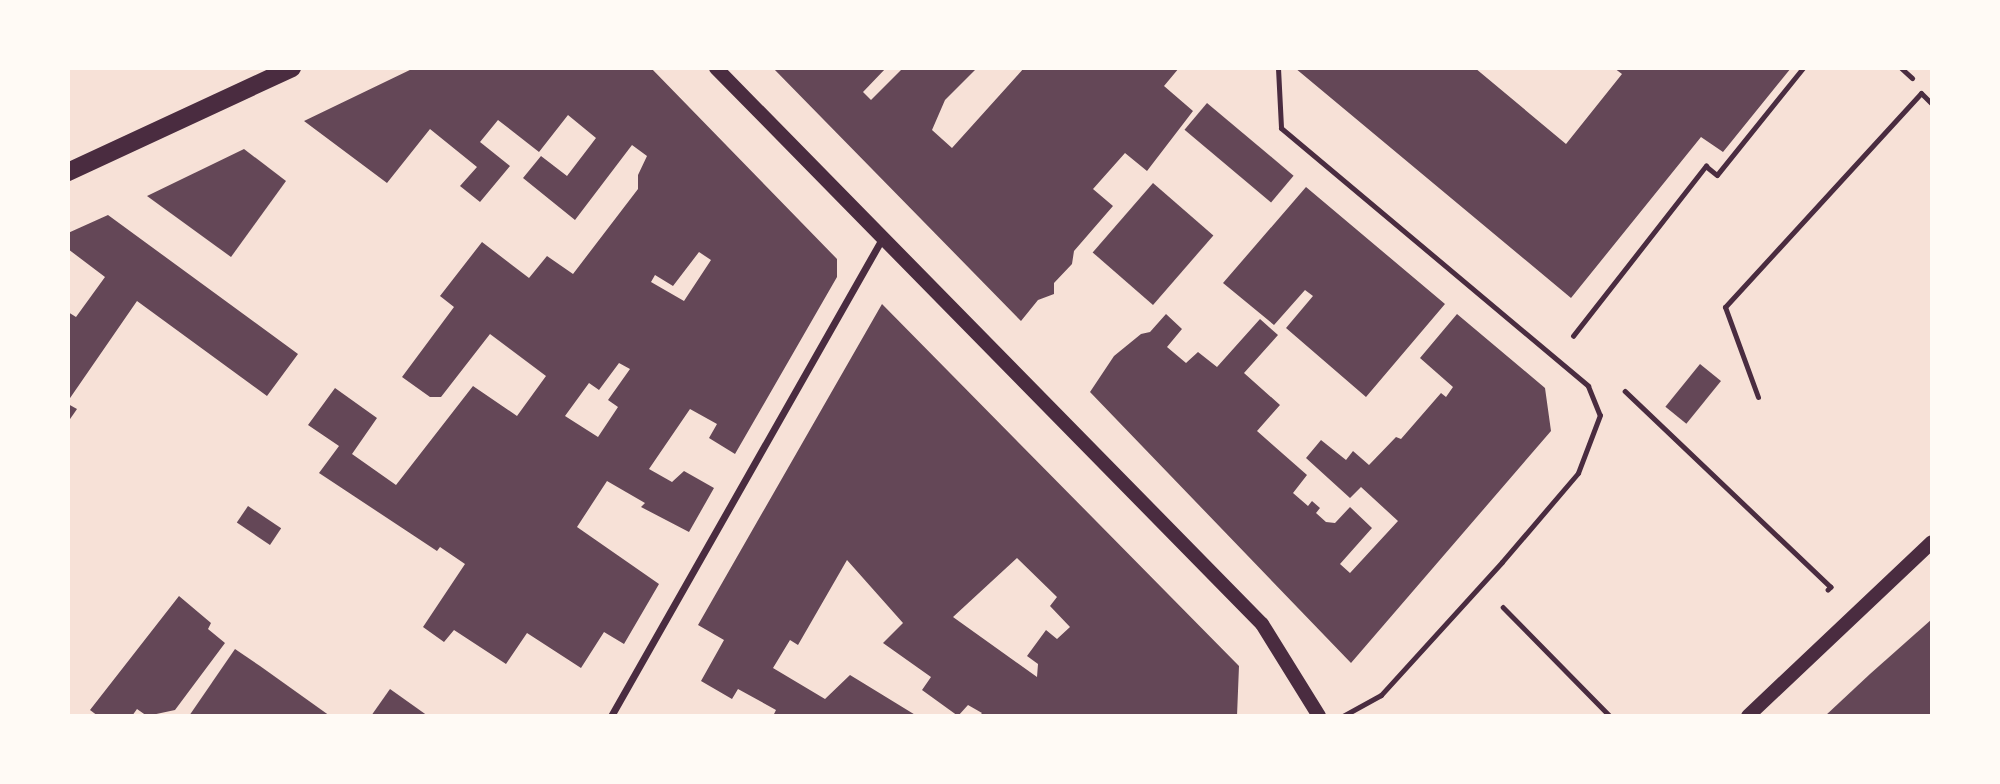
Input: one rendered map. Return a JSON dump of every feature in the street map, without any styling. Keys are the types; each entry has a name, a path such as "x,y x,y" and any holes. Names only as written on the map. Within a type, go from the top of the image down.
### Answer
{"main road":[{"path":"68,172 292,68"},
{"path":"716,68 1262,624 1320,716"},
{"path":"1748,716 1932,542"}],"street":[{"path":"611,716 884,237"}],"lane":[{"path":"1278,68 1281,128 1588,387 1600,415 1578,473 1482,585 1381,695 1343,716"},
{"path":"1901,68 1912,78"},
{"path":"1758,397 1725,307 1921,93 1932,103"}],"path":[{"path":"1555,359 1706,166 1717,175 1803,68"},
{"path":"1588,387 1615,381 1831,587 1822,596"},
{"path":"1482,585 1611,716"}],"building":[{"path":"414,68 651,68 837,259 837,277 735,454 709,438 717,424 690,409 649,469 672,482 684,471 714,488 689,532 641,507 645,503 607,481 577,527 659,584 624,644 604,632 581,668 527,633 506,664 454,630 444,642 423,627 465,564 440,547 437,551 319,473 339,446 308,425 335,388 377,418 352,454 396,485 473,386 517,416 546,376 490,334 441,397 430,397 402,377 454,307 440,296 482,242 529,278 547,256 573,274 638,189 638,175 647,156 632,145 575,220 523,178 541,156 567,176 596,138 568,115 539,152 498,120 480,142 510,166 480,202 460,186 477,167 430,129 387,183 304,121","holes":["699,252 711,260 684,301 651,282 655,275 673,286","619,363 630,369 608,400 618,407 598,437 565,416 589,383 599,390"]},
{"path":"773,68 886,68 863,92 871,100 903,68 977,68 945,100 932,130 952,148 1024,68 1179,68 1164,86 1193,111 1147,171 1125,153 1093,189 1113,206 1074,251 1072,264 1054,283 1054,294 1038,300 1021,321"},
{"path":"1295,68 1475,68 1566,144 1622,74 1614,68 1791,68 1723,152 1701,137 1571,298"},
{"path":"1207,103 1294,176 1271,202 1185,130"},
{"path":"244,149 286,181 231,257 147,196"},
{"path":"1153,183 1213,235 1153,305 1093,252"},
{"path":"1306,187 1445,304 1366,397 1286,328 1313,296 1305,290 1274,325 1223,283"},
{"path":"108,215 298,354 267,396 137,301 68,401 68,312 76,317 105,277 68,249 68,233"},
{"path":"882,304 1239,666 1237,716 979,716 982,713 968,705 958,716 922,690 931,677 883,643 903,623 847,560 798,645 790,640 773,668 825,699 850,675 917,716 773,716 776,710 738,689 732,699 701,681 724,640 698,625","holes":["1017,558 1057,597 1050,606 1070,627 1057,639 1046,630 1027,656 1038,664 1037,677 953,617"]},
{"path":"1166,314 1182,329 1167,347 1186,363 1198,352 1217,367 1260,319 1278,335 1244,373 1280,405 1257,431 1307,475 1293,493 1308,506 1312,501 1320,508 1316,513 1326,522 1335,523 1350,507 1372,528 1340,564 1350,573 1398,521 1361,487 1350,498 1306,458 1321,440 1346,460 1353,451 1369,465 1396,437 1401,439 1441,393 1446,397 1453,387 1420,358 1457,314 1545,388 1551,431 1351,663 1090,392 1114,356 1141,334 1150,332"},
{"path":"1700,364 1721,381 1686,424 1665,407"},
{"path":"68,404 77,409 68,422"},
{"path":"248,506 281,528 270,545 237,523"},
{"path":"179,596 211,623 208,629 225,643 175,710 147,716 137,709 132,716 98,716 90,710"},
{"path":"1932,619 1932,716 1825,716 1870,674"},
{"path":"235,649 260,666 330,716 189,716"},
{"path":"390,689 428,716 371,716"}]}
